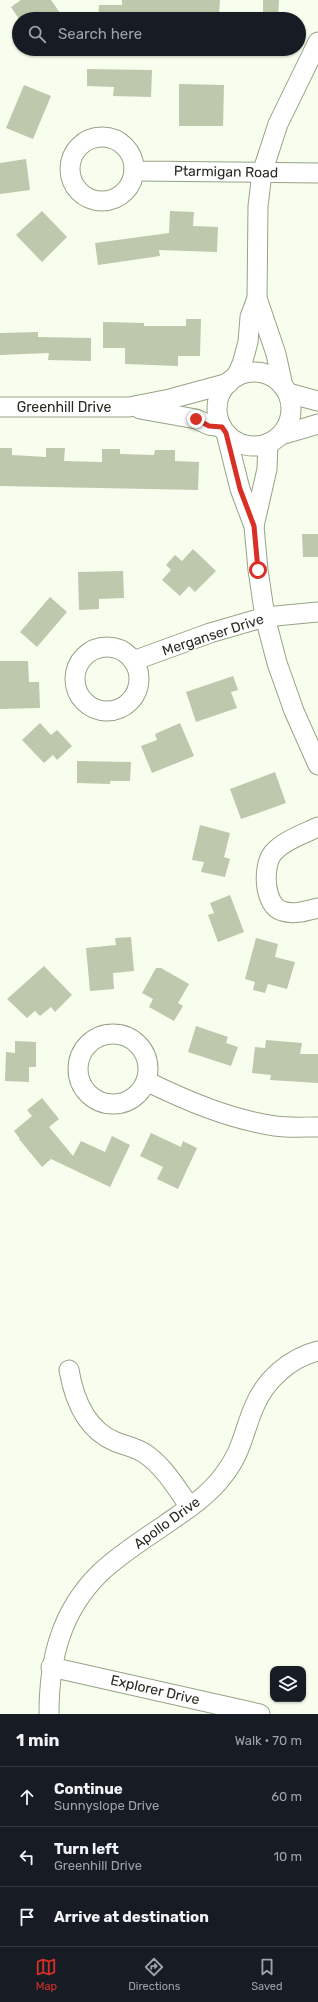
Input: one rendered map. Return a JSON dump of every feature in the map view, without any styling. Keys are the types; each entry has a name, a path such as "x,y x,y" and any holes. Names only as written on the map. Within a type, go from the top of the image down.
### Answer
{"street":[{"path":"254,526 275,439 287,427 291,416 291,404 285,390 276,354 257,298 258,206 262,173 278,124 318,42"},
{"name":"Ptarmigan Road","path":"134,169 138,171 318,173"},
{"path":"233,380 244,356 250,317 257,298"},
{"path":"318,401 285,390 267,375 257,372 246,373 233,380 222,390 217,408 240,489 254,526 258,570 265,617 277,663 294,711 318,765"},
{"name":"Greenhill Drive","path":"129,407 183,396 233,380"},
{"name":"Greenhill Drive","path":"0,407 129,407 196,419 209,426 224,430"},
{"path":"224,430 234,440 243,445 254,446 318,424"},
{"name":"Merganser Drive","path":"133,661 210,633 265,617 318,612"},
{"path":"318,827 284,844 272,854 267,868 266,884 271,902 281,911 298,913 318,908"},
{"path":"146,1081 176,1096 232,1117 277,1126 318,1127"},
{"name":"Apollo Drive","path":"49,1714 51,1667 58,1638 70,1613 85,1589 115,1560 206,1494 223,1476 236,1456 246,1434 254,1407 261,1393 274,1376 290,1363 309,1353 318,1351"},
{"path":"69,1370 73,1391 87,1420 100,1432 114,1441 146,1454 159,1465 190,1507"},
{"name":"Explorer Drive","path":"51,1667 260,1714"}],"building":[{"path":"21,0 51,0 59,12 14,12 11,7"},
{"path":"122,0 220,0 219,12 98,12 99,5 122,5"},
{"path":"263,0 279,0 278,12 263,12"},
{"path":"87,69 152,70 151,97 113,96 114,87 87,86"},
{"path":"179,84 224,85 223,126 179,126"},
{"path":"24,85 51,96 33,139 6,128"},
{"path":"26,159 30,190 0,194 0,163"},
{"path":"42,211 67,237 42,262 16,235"},
{"path":"170,211 194,212 193,226 218,227 217,252 159,250 160,256 98,265 95,243 169,233"},
{"path":"186,319 201,319 200,356 178,356 178,366 125,364 125,348 103,348 103,322 144,323 144,326 186,326"},
{"path":"38,332 38,337 91,338 91,361 48,360 49,353 0,355 0,333"},
{"path":"0,448 12,448 12,455 46,457 46,448 65,448 64,461 102,462 102,449 120,449 120,454 154,455 155,450 175,450 175,461 199,462 198,490 0,486"},
{"path":"302,534 318,534 318,557 303,557"},
{"path":"193,549 216,571 195,592 189,586 180,596 162,580 171,570 166,565 175,555 182,561"},
{"path":"123,571 124,598 99,599 99,609 79,610 78,572"},
{"path":"50,597 67,612 37,647 20,632"},
{"path":"0,661 28,661 29,682 39,682 40,708 0,709"},
{"path":"233,676 238,690 231,692 237,708 196,722 186,692"},
{"path":"40,723 51,735 57,730 72,746 57,760 53,755 44,763 22,740"},
{"path":"180,723 194,756 152,773 141,746 157,740 155,734"},
{"path":"77,761 131,762 130,781 110,781 110,784 77,783"},
{"path":"275,772 286,803 241,819 230,789"},
{"path":"200,825 230,833 224,857 230,859 225,877 201,872 204,862 192,860"},
{"path":"230,895 244,932 218,942 208,915 214,913 210,903"},
{"path":"131,937 134,971 113,973 114,989 90,991 86,948 116,945 115,938"},
{"path":"256,938 278,944 275,957 295,962 287,989 268,984 265,993 253,990 255,982 245,979"},
{"path":"44,966 72,995 55,1012 51,1007 40,1016 35,1011 27,1018 7,999"},
{"path":"156,968 161,968 189,984 178,1003 183,1006 174,1021 149,1007 153,999 142,993"},
{"path":"196,1026 228,1037 226,1043 238,1047 231,1066 188,1052"},
{"path":"266,1040 302,1043 300,1054 318,1054 318,1083 270,1080 271,1075 252,1073 255,1047 265,1048"},
{"path":"15,1041 36,1042 36,1067 29,1067 29,1082 5,1081 6,1052 15,1053"},
{"path":"42,1098 59,1119 49,1127 73,1156 81,1141 105,1152 112,1136 130,1145 110,1187 51,1159 42,1167 19,1139 14,1131 32,1116 27,1110"},
{"path":"151,1133 181,1147 183,1141 197,1148 178,1189 157,1179 163,1167 140,1156"}],"route":[{"path":"196,419 209,426 222,427 226,433 240,489 254,526 258,570"}]}
